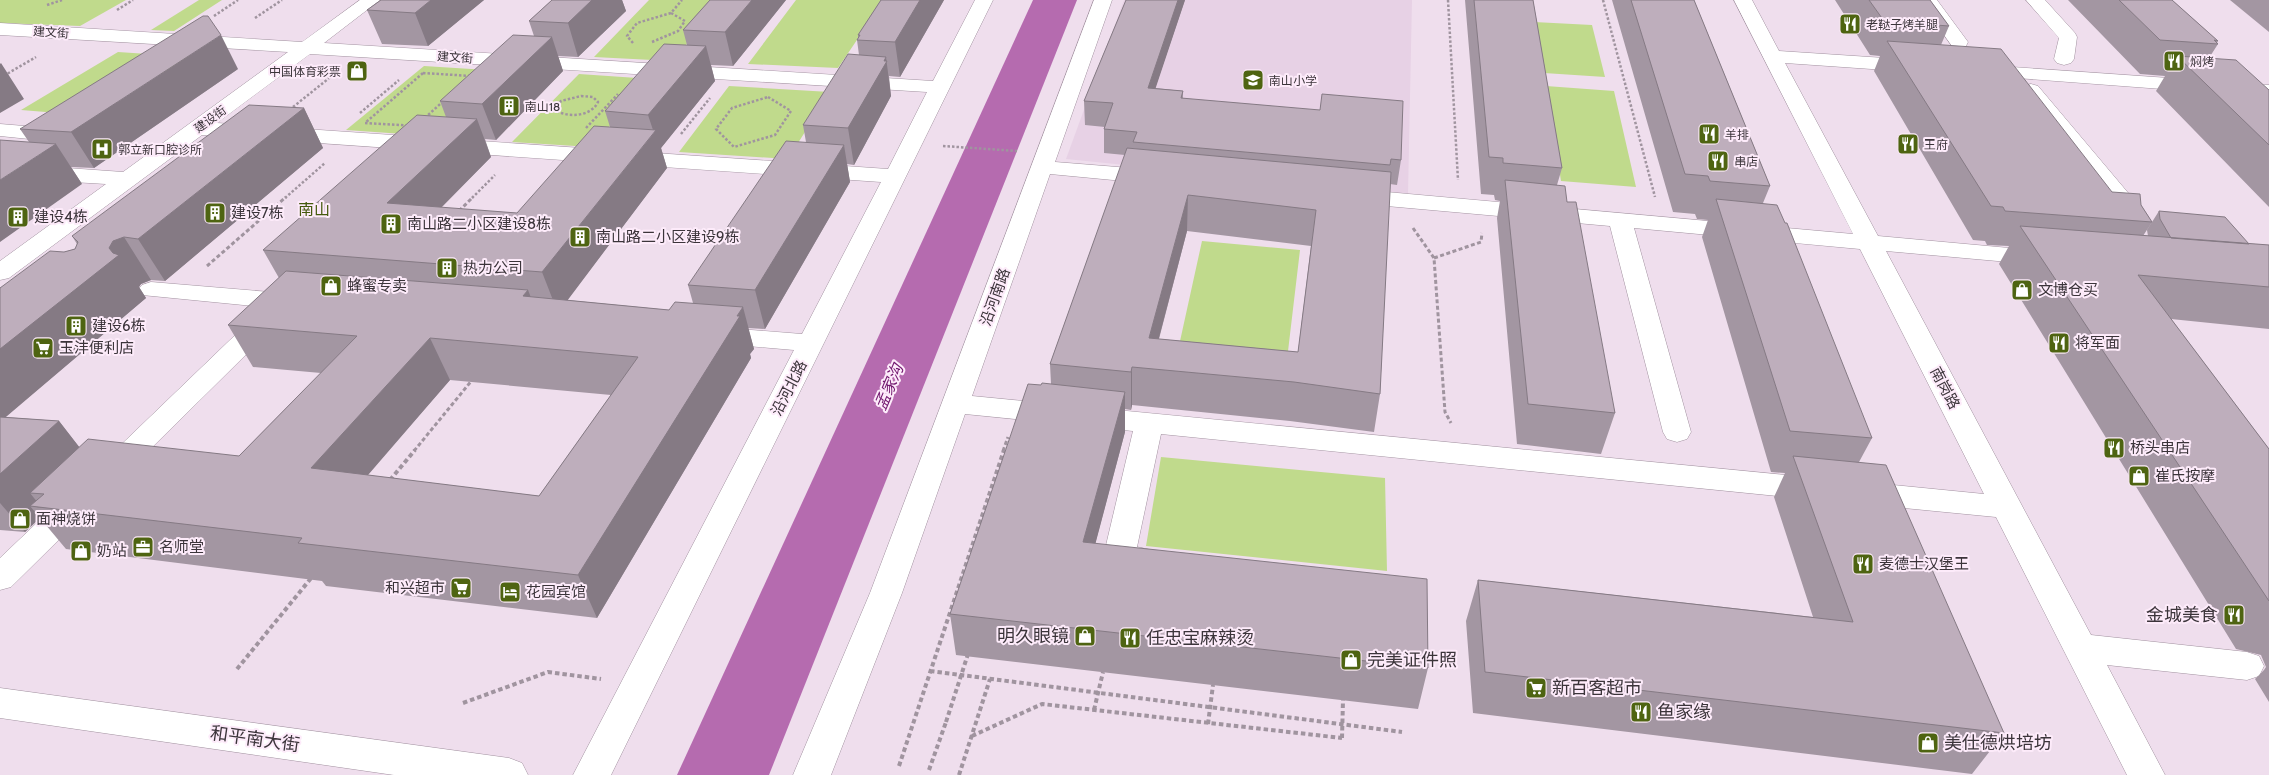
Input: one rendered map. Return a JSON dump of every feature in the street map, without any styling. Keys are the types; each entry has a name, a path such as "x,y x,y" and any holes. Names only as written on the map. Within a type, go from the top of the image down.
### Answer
{"street":[{"name":"建设街","path":"0,275 371,0"},
{"name":"沿河北路","path":"592,775 984,0"},
{"name":"沿河南路","path":"812,775 886,594 1103,0"},
{"name":"南岗路","path":"1743,0 2146,775"},
{"path":"1928,0 1959,42"},
{"path":"2035,0 2068,37 2064,58"},
{"name":"建文街","path":"0,29 941,87"},
{"path":"1772,56 1931,67"},
{"path":"2205,67 2248,108"},
{"path":"1969,70 2269,91"},
{"path":"2018,73 2132,212 2134,238 2138,246"},
{"path":"197,128 330,138 358,131 519,151 896,176"},
{"path":"0,130 61,135 6,167"},
{"path":"1045,160 1180,179"},
{"path":"6,167 128,179"},
{"path":"761,193 778,168"},
{"path":"1327,193 1870,244 2066,260"},
{"path":"1620,220 1677,432"},
{"path":"0,275 30,280"},
{"path":"151,290 315,303"},
{"path":"0,578 286,301"},
{"path":"687,333 812,343"},
{"path":"956,404 2007,507"},
{"path":"1149,423 1119,558 1177,563"},
{"path":"2081,648 2247,666"},
{"name":"和平南大街","path":"0,703 509,775"}],"path":[{"path":"637,47 627,36 637,23 671,13 682,0"},
{"path":"1426,202 1458,181 1448,0"},
{"path":"1603,0 1662,224"},
{"path":"615,67 637,47 678,31 685,21 671,13"},
{"path":"260,134 362,52"},
{"path":"330,138 428,56"},
{"path":"562,154 640,69"},
{"path":"176,292 423,73 472,76 416,126 358,131"},
{"path":"678,139 729,74"},
{"path":"596,107 598,102 596,99 581,96 561,101 557,104 555,110 562,115 575,115 589,112 596,107 605,107"},
{"path":"768,97 791,111 775,135 734,147 716,129 732,108 768,97"},
{"path":"912,144 1045,160"},
{"path":"457,213 519,151"},
{"path":"1396,200 1434,258 1445,412 1475,455"},
{"path":"1434,258 1481,242 1484,208"},
{"path":"385,486 478,372"},
{"path":"898,766 1017,410"},
{"path":"237,669 317,570"},
{"path":"929,770 970,647"},
{"path":"930,671 1402,732"},
{"path":"463,703 548,672 639,683"},
{"path":"1094,710 1103,672"},
{"path":"960,775 990,679"},
{"path":"1208,724 1213,685"},
{"path":"972,736 1042,704 1342,738 1343,700"}],"shaded area":[{"name":"南山小学","path":"1124,0 1412,0 1408,194 1066,159"}],"green space":[{"path":"0,0 126,0 80,26 0,23"},
{"path":"199,0 222,0 174,31 151,30"},
{"path":"649,0 725,0 672,61 594,57"},
{"path":"796,0 884,0 838,68 748,64"},
{"path":"1534,22 1592,25 1605,77 1544,73"},
{"path":"118,52 193,57 83,115 21,110"},
{"path":"424,66 503,71 432,136 346,130"},
{"path":"579,74 652,79 591,147 512,142"},
{"path":"729,86 830,92 788,159 679,152"},
{"path":"1546,86 1614,91 1636,187 1561,181"},
{"path":"1202,241 1300,250 1284,385 1173,373"},
{"path":"1161,457 1385,478 1387,571 1146,546"}],"building":[{"path":"381,0 431,0 415,13 367,10"},
{"path":"552,0 592,0 568,23 529,21"},
{"path":"710,0 752,0 725,32 683,30"},
{"path":"881,0 920,0 895,42 857,40 860,35 858,35"},
{"path":"1126,0 1178,0 1148,88 1183,91 1181,98 1320,110 1322,94 1403,101 1401,160 1391,159 1390,165 1133,142 1137,132 1104,129 1113,103 1084,101"},
{"path":"1474,0 1533,0 1562,168 1503,163 1503,158 1489,157"},
{"path":"1631,0 1694,0 1770,186 1710,181 1708,176 1685,174"},
{"path":"1869,0 1930,0 1949,26 1884,21"},
{"path":"2119,0 2172,0 2218,41 2214,40 2218,44 2160,40"},
{"path":"203,16 208,16 221,35 71,132 20,129"},
{"path":"513,35 552,37 482,104 440,101"},
{"path":"1887,41 2001,49 2112,192 2140,194 2141,205 2152,222 2005,211 2003,207 1991,206"},
{"path":"664,44 706,46 648,115 605,111"},
{"path":"848,54 886,57 884,61 887,61 848,128 803,125"},
{"path":"2177,56 2236,60 2269,90 2269,145"},
{"path":"249,105 304,108 138,239 124,237 113,241 109,248 113,253 119,255 0,349 0,288 50,251 64,252 75,249 78,242 72,236"},
{"path":"417,115 477,119 387,203 517,213 594,126 656,130 542,272 263,250"},
{"path":"0,140 56,144 0,180"},
{"path":"786,141 844,145 755,290 688,285"},
{"path":"1127,148 1391,172 1380,394 1294,382 1132,367 1131,372 1050,364","holes":["1188,195 1316,210 1298,352 1149,338"]},
{"path":"1505,180 1565,186 1567,202 1576,202 1615,413 1528,404"},
{"path":"1716,199 1777,205 1785,223 1787,223 1872,438 1790,431"},
{"path":"2159,211 2225,217 2249,244 2171,238 2160,219"},
{"path":"2020,226 2269,245 2269,287 2138,275 2269,449 2269,601"},
{"path":"286,271 528,290 523,296 669,310 675,302 743,307 737,316 740,316 578,575 298,543 302,538 30,506 44,494 30,493 88,439 239,456 357,336 228,325","holes":["430,338 638,357 539,496 311,468"]},
{"path":"1042,383 1125,392 1083,542 1427,579 1428,668 950,614 1028,384 1041,385"},
{"path":"0,417 59,421 0,474"},
{"path":"1793,456 1886,465 2004,733 1485,672 1478,580 1853,622"}],"waterway":[{"name":"孟家沟","path":"723,775 1055,0"}],"place":[{"name":"老鞑子烤羊腿","path":"1850,24"},
{"name":"焖烤","path":"2174,61"},
{"name":"中国体育彩票","path":"357,71"},
{"name":"南山小学","path":"1253,80"},
{"name":"南山18","path":"509,106"},
{"name":"羊排","path":"1709,134"},
{"name":"王府","path":"1908,144"},
{"name":"郭立新口腔诊所","path":"102,149"},
{"name":"串店","path":"1718,161"},
{"name":"建设7栋","path":"215,213"},
{"name":"建设4栋","path":"18,217"},
{"name":"南山路二小区建设8栋","path":"391,224"},
{"name":"南山路二小区建设9栋","path":"580,237"},
{"name":"热力公司","path":"447,268"},
{"name":"蜂蜜专卖","path":"331,286"},
{"name":"文博仓买","path":"2022,290"},
{"name":"建设6栋","path":"76,326"},
{"name":"将军面","path":"2059,343"},
{"name":"玉沣便利店","path":"43,348"},
{"name":"桥头串店","path":"2114,448"},
{"name":"崔氏按摩","path":"2139,476"},
{"name":"面神烧饼","path":"20,519"},
{"name":"名师堂","path":"143,547"},
{"name":"奶站","path":"81,551"},
{"name":"麦德士汉堡王","path":"1863,564"},
{"name":"和兴超市","path":"461,588"},
{"name":"花园宾馆","path":"510,592"},
{"name":"金城美食","path":"2234,615"},
{"name":"明久眼镜","path":"1085,636"},
{"name":"任忠宝麻辣烫","path":"1130,638"},
{"name":"完美证件照","path":"1351,660"},
{"name":"新百客超市","path":"1536,688"},
{"name":"鱼家缘","path":"1641,712"},
{"name":"美仕德烘培坊","path":"1928,743"}],"district":[{"name":"南山","path":"314,209"}]}
